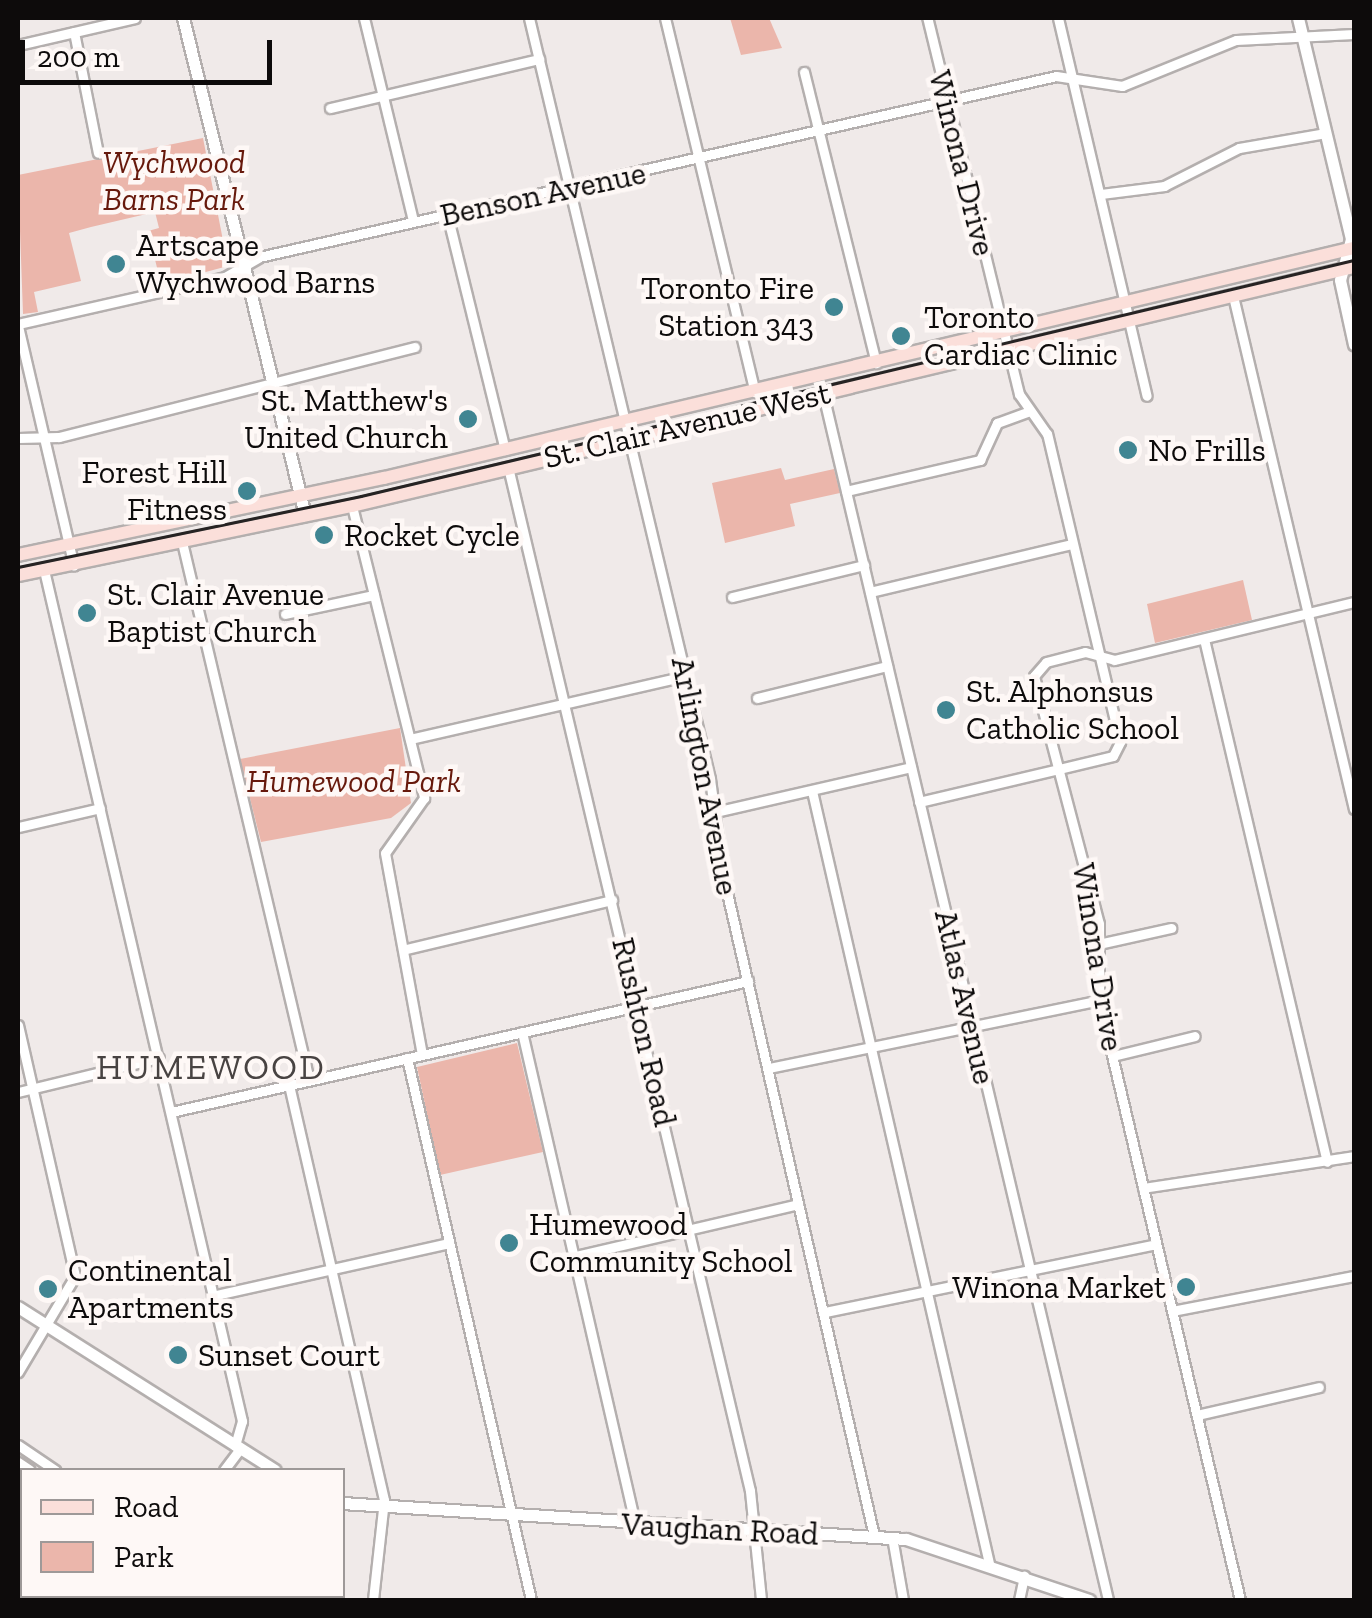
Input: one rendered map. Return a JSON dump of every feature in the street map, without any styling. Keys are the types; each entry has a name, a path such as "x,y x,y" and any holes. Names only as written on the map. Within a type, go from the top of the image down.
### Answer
{"main road":[{"name":"St. Clair Avenue West","path":"18,555 505,450 1352,248"},
{"name":"St. Clair Avenue West","path":"18,576 352,506 1348,269"}],"street":[{"path":"18,45 135,18"},
{"path":"184,18 305,515"},
{"path":"364,18 413,222"},
{"name":"Arlington Avenue","path":"529,18 686,676 748,980 874,1536"},
{"path":"664,18 755,392"},
{"name":"Winona Drive","path":"927,18 1008,350 1030,411 1048,434 1119,750 1060,769 1103,943 1099,1000 1240,1600"},
{"path":"1058,18 1147,396"},
{"path":"1298,18 1352,248 1348,269 1354,344"},
{"path":"74,32 98,152"},
{"name":"Benson Avenue","path":"18,325 225,277 245,263 413,222 699,161 948,102 1073,80 1122,86 1219,44 1302,34 1354,34"},
{"path":"330,108 539,59"},
{"path":"804,72 876,363"},
{"path":"1102,194 1164,186 1238,148 1326,133"},
{"path":"448,214 505,450"},
{"path":"1233,296 1354,809"},
{"path":"18,325 22,373 74,566"},
{"path":"18,438 275,384 415,347"},
{"name":"Atlas Avenue","path":"822,394 1108,1600"},
{"path":"846,491 980,460 998,423 1030,411"},
{"name":"Rushton Road","path":"508,467 690,1231 756,1533 761,1600"},
{"path":"352,506 425,802 385,853 406,948 422,1055"},
{"path":"182,542 309,1080"},
{"path":"870,592 1072,544"},
{"path":"732,596 864,565"},
{"path":"44,570 242,1421 237,1447 225,1468"},
{"path":"285,614 374,595"},
{"path":"919,802 1060,769 1036,673 1046,662 1204,639 1354,602"},
{"path":"1204,639 1326,1162"},
{"path":"757,698 887,666"},
{"path":"410,738 686,676"},
{"path":"714,812 911,767"},
{"path":"812,791 990,1563"},
{"path":"18,827 100,808"},
{"path":"406,948 612,900"},
{"path":"1103,943 1171,928"},
{"path":"171,1112 748,980"},
{"path":"770,1068 1099,1000"},
{"path":"18,1026 75,1276 49,1326 18,1372"},
{"path":"522,1032 635,1526"},
{"path":"1113,1056 1195,1036"},
{"path":"18,1092 159,1058"},
{"path":"407,1058 532,1600"},
{"path":"289,1085 384,1508 372,1600"},
{"path":"1143,1188 1245,1165 1276,1173 1354,1156"},
{"path":"574,1256 798,1204"},
{"path":"212,1296 449,1242"},
{"path":"825,1312 1156,1244"},
{"path":"1172,1311 1354,1278"},
{"path":"18,1307 272,1468"},
{"path":"1197,1415 1319,1387"},
{"path":"18,1446 52,1468"},
{"name":"Vaughan Road","path":"345,1503 635,1526 892,1538 990,1563 1089,1600"},
{"path":"892,1538 904,1600"},
{"path":"1019,1600 1024,1576"}],"green space":[{"path":"730,18 769,18 782,48 741,55"},
{"name":"Wychwood Barns Park","path":"203,138 228,266 161,284 148,231 159,228 155,212 69,233 81,281 34,292 38,312 23,314 18,175"},
{"path":"781,468 785,480 834,469 840,493 790,504 795,526 725,543 712,483"},
{"path":"1243,580 1252,620 1155,643 1147,604"},
{"name":"Humewood Park","path":"400,728 411,803 391,818 261,842 240,759"},
{"path":"517,1043 543,1152 440,1175 417,1067"}],"tram line":[{"path":"18,567 361,496 1354,260"}],"place":[{"name":"Artscape Wychwood Barns","path":"116,264"},
{"name":"Toronto Fire Station 343","path":"834,307"},
{"name":"Toronto Cardiac Clinic","path":"901,336"},
{"name":"St. Matthew's United Church","path":"468,419"},
{"name":"No Frills","path":"1128,450"},
{"name":"Forest Hill Fitness","path":"247,491"},
{"name":"Rocket Cycle","path":"324,535"},
{"name":"St. Clair Avenue Baptist Church","path":"87,613"},
{"name":"St. Alphonsus Catholic School","path":"946,710"},
{"name":"Humewood Community School","path":"509,1243"},
{"name":"Winona Market","path":"1186,1287"},
{"name":"Continental Apartments","path":"48,1289"},
{"name":"Sunset Court","path":"178,1355"}],"district":[{"name":"HUMEWOOD","path":"211,1067"}]}
